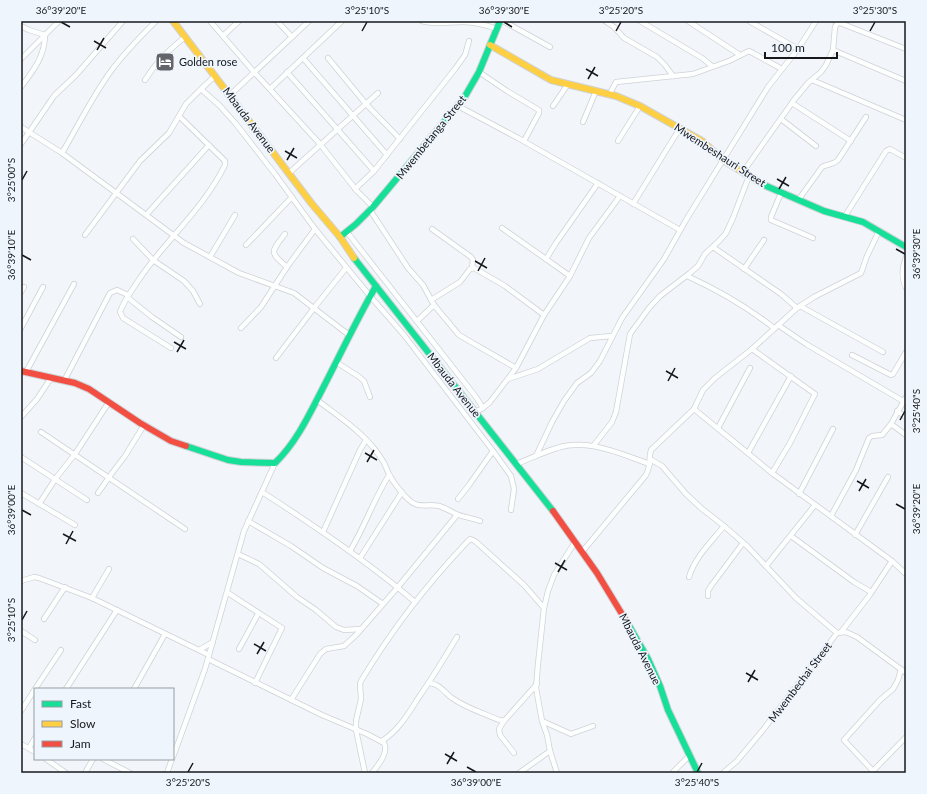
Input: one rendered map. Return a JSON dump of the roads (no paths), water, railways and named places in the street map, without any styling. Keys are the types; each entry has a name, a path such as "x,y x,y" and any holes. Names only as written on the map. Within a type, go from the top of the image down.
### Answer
{"street":[{"path":"21,59 59,21"},
{"path":"21,144 54,96 76,75 123,21"},
{"path":"62,153 84,113 110,72 119,60 156,21"},
{"name":"Mbauda Avenue","path":"173,21 312,204 340,237 348,250 516,464 582,552 614,599 648,659 660,686 668,710 698,773"},
{"path":"210,21 320,144 372,209 408,268 424,285 433,303 459,335 516,368"},
{"path":"223,36 239,21"},
{"path":"277,21 292,37"},
{"path":"230,95 309,21"},
{"path":"270,89 286,72 342,21"},
{"path":"422,21 440,24 464,22 481,24 497,29"},
{"path":"502,21 550,47"},
{"name":"Mwembetanga Street","path":"340,237 372,209 458,106 472,86 502,21"},
{"path":"605,21 614,27 624,38 657,57 673,76"},
{"path":"640,21 702,58 712,66"},
{"path":"688,21 740,55"},
{"path":"749,21 798,49"},
{"path":"536,456 564,401 577,383 591,373 600,360 626,313 664,259 680,230 768,87 798,49 816,21"},
{"path":"743,172 792,103 826,65 833,50 837,21 906,49"},
{"path":"21,26 45,35"},
{"path":"21,87 42,55 45,44 45,35"},
{"path":"145,80 152,68 166,53 185,37"},
{"path":"355,189 374,171 456,69 465,55 469,41"},
{"name":"Mwembeshauri Street","path":"490,45 544,77 596,91 640,106 702,141 723,160 749,176 781,193 824,211 863,222 906,248"},
{"path":"609,95 616,82 693,74 729,61 749,50 782,69"},
{"path":"833,50 906,81"},
{"path":"303,58 387,155"},
{"path":"328,58 366,104 400,140"},
{"path":"286,72 374,171"},
{"path":"479,72 507,91 540,110 524,141"},
{"path":"85,235 142,158 169,132 186,104 215,76"},
{"path":"812,80 906,120"},
{"path":"553,106 568,84"},
{"path":"201,89 220,106 236,124 315,229 346,268 404,335 493,451 511,476 514,489 511,510"},
{"path":"583,122 596,91"},
{"path":"289,173 378,93"},
{"path":"792,103 851,141"},
{"path":"458,106 524,141 680,230"},
{"path":"618,140 640,106"},
{"path":"171,348 121,316 120,310 153,260 200,206 225,165 225,161 179,116"},
{"path":"799,200 818,170 825,165 832,165 838,160 866,117"},
{"path":"781,119 816,146"},
{"path":"21,126 62,153 196,250 239,273 275,285 300,296 349,335"},
{"path":"633,204 680,128"},
{"path":"147,214 209,145"},
{"path":"845,216 886,151 890,149 906,158"},
{"path":"594,445 612,422 616,412 630,334 660,296 698,266 706,254 726,233 749,176"},
{"path":"546,260 556,243 598,183"},
{"path":"781,193 771,220 813,238"},
{"path":"475,412 483,408 495,396 516,368 544,315 570,276 589,238 620,196"},
{"path":"246,245 292,197"},
{"path":"210,257 235,215"},
{"path":"502,228 570,276"},
{"path":"241,328 261,307 287,267 315,229"},
{"path":"417,321 433,303 460,282 472,268 473,262 470,257 432,229"},
{"path":"582,552 642,480 648,470 651,450 694,408 703,390 715,378 752,349 798,307 814,297 861,273 879,231"},
{"path":"346,232 417,321 483,408"},
{"path":"285,234 275,246 273,252 274,256 287,267"},
{"path":"133,239 153,260 184,281 193,291 200,304"},
{"path":"744,269 764,240"},
{"path":"713,247 798,307 883,352"},
{"path":"906,257 902,274 903,282 906,288"},
{"path":"276,358 346,268"},
{"path":"472,268 478,269 544,315"},
{"path":"687,276 728,296 776,327 903,401"},
{"path":"74,284 23,371 75,383 89,389 171,441 215,457 241,462 275,463"},
{"path":"21,292 24,286"},
{"path":"174,755 209,657 248,521 275,463 288,450 296,438 376,286"},
{"path":"21,328 43,287"},
{"path":"64,381 110,293 117,290 128,296 152,317 181,336"},
{"path":"508,379 538,369 590,338 612,336"},
{"path":"752,349 814,393 815,396 772,473"},
{"path":"852,355 891,375 906,352"},
{"path":"336,362 364,381 370,397"},
{"path":"718,428 750,368"},
{"path":"748,453 791,376"},
{"path":"21,417 37,399 51,378"},
{"path":"831,516 856,470 869,438 872,436 881,436 891,424 906,397"},
{"path":"317,400 348,422 366,440 385,464 389,475 402,492 414,504 420,506 438,506 457,515 480,521"},
{"path":"39,504 56,478 75,454 109,402"},
{"path":"694,408 772,473 892,561 906,574"},
{"path":"897,412 906,417"},
{"path":"891,424 906,435"},
{"path":"98,494 125,456 144,425"},
{"path":"799,494 833,429"},
{"path":"41,432 185,529"},
{"path":"323,532 360,450 366,440"},
{"path":"516,464 558,447 594,445 650,461 662,466 686,494 743,543 796,598 839,632 850,633 857,637 906,673"},
{"path":"458,498 493,451"},
{"path":"21,457 56,478 87,500"},
{"path":"350,551 389,475"},
{"path":"855,535 888,476"},
{"path":"262,492 360,558 415,602"},
{"path":"360,558 402,492"},
{"path":"21,493 75,525"},
{"path":"766,566 815,505"},
{"path":"291,700 324,650 344,646 361,629 398,587 457,515"},
{"path":"248,521 291,546 323,568 357,586 383,604"},
{"path":"689,577 698,558 724,526"},
{"path":"790,536 854,582 871,592"},
{"path":"365,773 356,730 356,721 361,699 361,681 387,639 415,602 470,539 475,541 524,585 544,608"},
{"path":"557,773 542,721 536,684 544,608 548,591 554,575 574,542"},
{"path":"708,596 708,591 711,586 743,543"},
{"path":"238,554 258,564 296,597 319,612 336,627 344,630 361,629"},
{"name":"Mwembechai Street","path":"723,773 759,736 871,592 892,561"},
{"path":"92,598 109,569"},
{"path":"21,580 34,577 39,578 65,586 92,598 199,650 255,683 322,715 382,741 386,745 384,756 372,773"},
{"path":"44,619 65,586"},
{"path":"228,593 258,614 282,628 255,683"},
{"path":"67,688 117,610"},
{"path":"239,649 258,614"},
{"path":"21,631 35,640"},
{"path":"135,688 165,634"},
{"path":"382,741 394,732 402,723 457,636"},
{"path":"199,650 213,642"},
{"path":"36,688 61,650"},
{"path":"901,668 898,680 893,690 880,700 844,740 872,772 906,737"},
{"path":"429,682 434,683 453,699 462,704 504,721"},
{"path":"514,753 499,732 500,726 536,684"},
{"path":"21,711 34,691"},
{"path":"542,721 571,734 594,726"},
{"path":"28,748 34,739"},
{"path":"21,744 34,751"},
{"path":"519,773 550,751"},
{"path":"672,773 690,755"},
{"path":"47,760 66,773"},
{"path":"85,773 92,760"},
{"path":"105,760 130,773"},
{"path":"168,772 172,760"}],"place":[{"name":"Golden rose","path":"165,62"}]}
